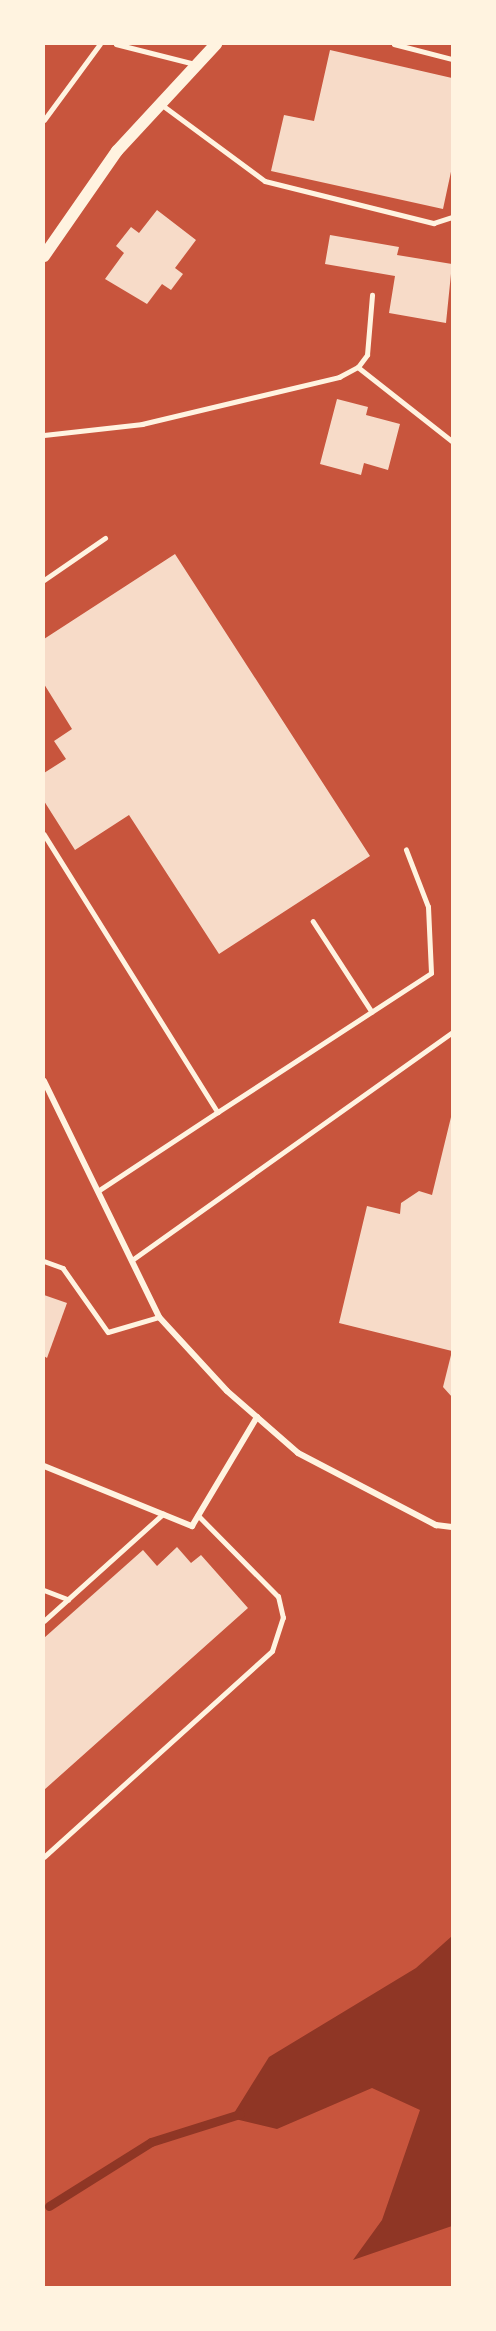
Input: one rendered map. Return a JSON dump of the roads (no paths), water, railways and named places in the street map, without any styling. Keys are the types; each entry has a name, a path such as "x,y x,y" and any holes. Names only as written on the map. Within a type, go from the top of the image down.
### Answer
{"main road":[{"path":"44,256 117,151 216,44"}],"street":[{"path":"44,1081 159,1317 257,1417 298,1453 364,1490 436,1525 453,1527"},
{"path":"44,1466 192,1526 257,1417"}],"lane":[{"path":"44,120 99,44"},
{"path":"116,44 196,65"},
{"path":"394,44 453,59"},
{"path":"161,104 265,181 434,223 453,217"},
{"path":"44,435 142,424 339,377 358,367 367,355 372,295"},
{"path":"358,367 453,441"},
{"path":"44,579 105,538"},
{"path":"44,834 218,1112"},
{"path":"98,1191 431,973 428,908 406,850"},
{"path":"313,921 372,1011"},
{"path":"132,1260 453,1033"},
{"path":"44,1261 63,1268 108,1332 159,1317"},
{"path":"44,1621 163,1514"},
{"path":"44,1857 272,1651 283,1618 278,1597 198,1516"},
{"path":"44,1590 68,1599"}],"waterway":[{"path":"49,2206 151,2142 240,2114"}]}
